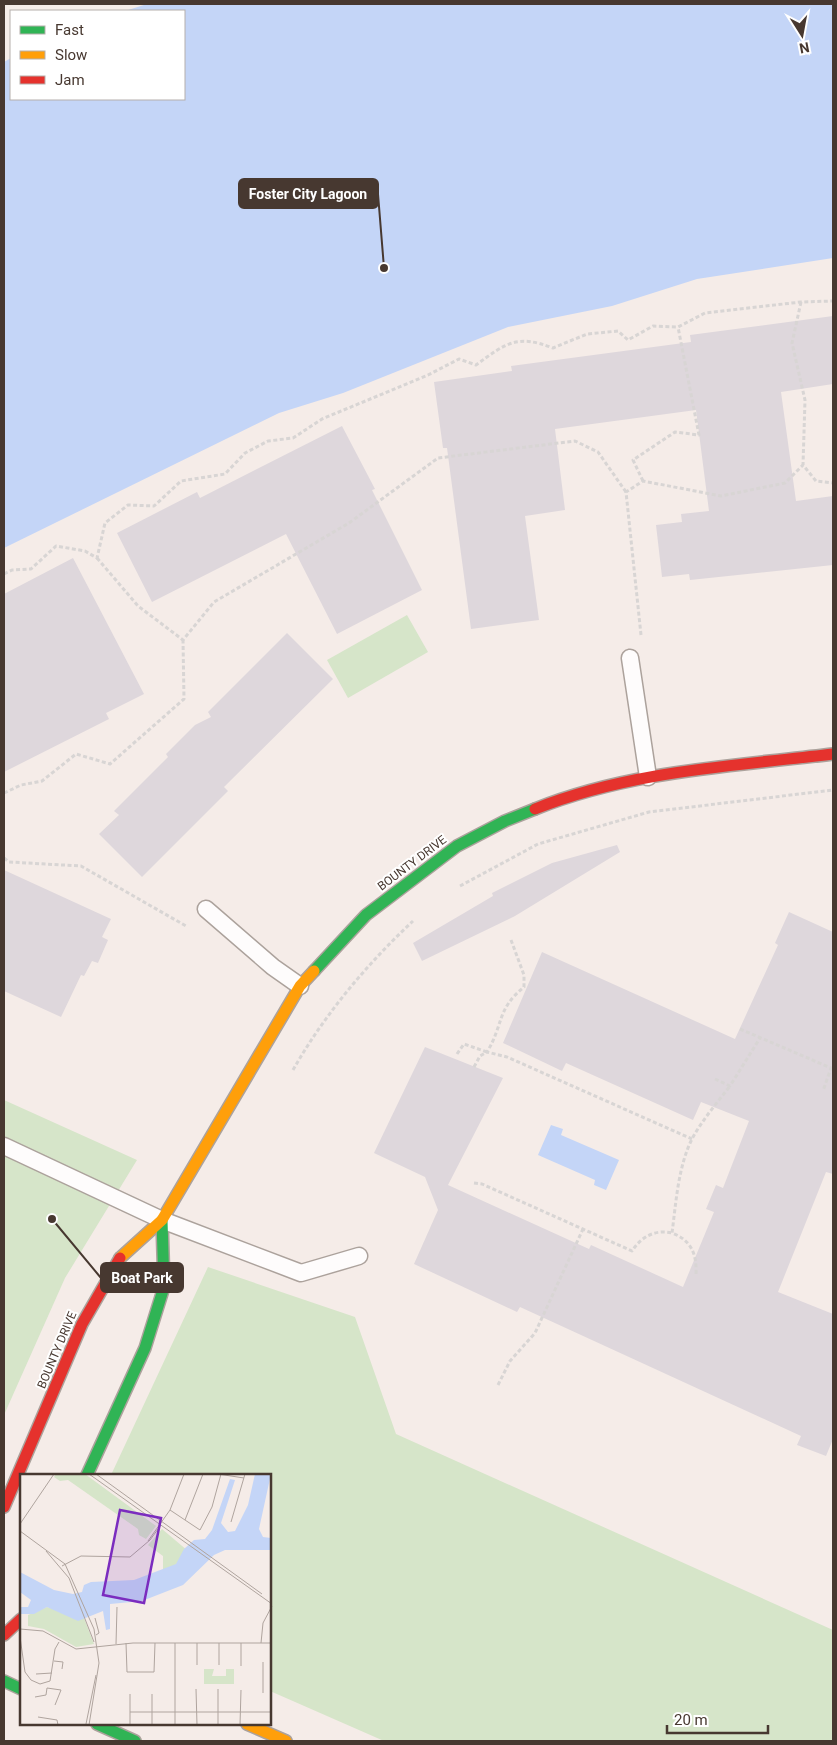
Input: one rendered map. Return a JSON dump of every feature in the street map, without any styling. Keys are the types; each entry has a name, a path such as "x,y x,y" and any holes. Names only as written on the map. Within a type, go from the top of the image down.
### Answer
{"street":[{"name":"BOUNTY DRIVE","path":"4,1507 82,1324 120,1258 162,1220 300,986 366,915 457,846 506,821 554,801 648,777 833,754"},
{"path":"87,1474 145,1348 164,1287 162,1220"},
{"path":"4,1635 19,1619"},
{"path":"4,1681 20,1689"},
{"path":"100,1725 136,1741"},
{"path":"250,1725 286,1741"}],"lane":[{"path":"630,658 648,777"},
{"path":"206,909 273,967 300,986"},
{"path":"4,1146 162,1220 301,1273 359,1256"}],"path":[{"path":"97,558 105,523 128,505 154,506 181,481 225,474 245,453 268,441 293,438 322,419 428,375 459,360 476,365 505,344 532,340 553,348 587,334 618,331 628,340 653,326 678,327 704,313 801,302 833,301"},
{"path":"801,302 792,343 805,400 803,465 816,481 833,483"},
{"path":"643,480 633,460 675,432 699,435 678,327"},
{"path":"4,792 42,780 76,754 110,764 184,699 183,640 214,602 349,523 438,458 575,441 598,452 626,492 641,637"},
{"path":"626,492 643,480 722,496 785,483 803,465"},
{"path":"4,574 12,570 31,569 56,546 85,551 97,558 138,606 183,640"},
{"path":"457,888 538,844 649,812 833,790"},
{"path":"4,858 10,862 81,866 190,929"},
{"path":"293,1070 308,1043 381,952 421,915"},
{"path":"474,1067 480,1056 487,1052 495,1039 506,1004 524,987 524,975 511,940"},
{"path":"740,1029 831,1068 823,1091"},
{"path":"672,1233 683,1167 692,1140 730,1086 760,1038"},
{"path":"457,1054 464,1044 507,1057 692,1140"},
{"path":"715,1079 730,1086"},
{"path":"474,1184 482,1184 632,1251 638,1242 650,1234 663,1231 672,1233 685,1239 691,1247 695,1256 696,1274"},
{"path":"498,1385 510,1361 534,1333 583,1228"}],"green space":[{"path":"407,615 428,652 348,698 327,660"},
{"path":"4,1100 137,1160 65,1278 4,1415"},
{"path":"208,1267 355,1317 396,1434 833,1630 833,1741 384,1741 271,1691 271,1474 111,1474"}],"water":[{"path":"147,4 833,4 833,258 697,279 612,306 508,327 343,393 279,413 4,548 4,62 10,59 10,100 185,100 185,10 128,10"},
{"path":"551,1125 563,1129 561,1135 619,1160 606,1190 594,1185 595,1180 538,1155"}],"building":[{"path":"833,316 833,384 781,392 796,501 833,496 833,565 690,580 689,574 662,577 656,525 682,522 681,514 709,511 696,410 555,429 565,510 525,516 539,620 471,629 447,448 443,448 434,382 512,371 511,366 691,342 690,335"},
{"path":"342,426 375,489 372,490 422,590 337,634 286,534 152,602 117,533 197,492 200,498"},
{"path":"73,558 144,694 106,713 109,719 4,772 4,594"},
{"path":"287,633 333,679 224,787 228,791 142,877 99,834 119,815 114,811 168,757 166,754 195,725 211,717 208,712"},
{"path":"617,845 620,852 515,916 422,961 413,943 493,896 492,893 552,863"},
{"path":"4,870 111,919 102,937 108,940 98,963 92,961 84,976 81,975 61,1017 4,991"},
{"path":"789,912 833,932 833,1174 826,1172 778,1292 833,1314 833,1439 826,1456 797,1445 801,1436 520,1307 517,1312 414,1264 438,1210 425,1177 374,1153 425,1047 503,1078 448,1185 589,1249 591,1245 683,1287 714,1212 706,1209 716,1185 723,1188 749,1121 701,1102 693,1120 566,1063 562,1071 503,1043 542,952 735,1039 778,945 775,943"}],"traffic: fast":[{"path":"314,971 366,915 457,846 505,821 535,809"},
{"path":"87,1474 145,1348 164,1287 162,1220"},
{"path":"4,1681 20,1689"},
{"path":"99,1725 135,1741"}],"traffic: slow":[{"path":"120,1258 162,1220 300,986 314,971"},
{"path":"249,1725 286,1741"}],"traffic: jam":[{"path":"535,809 571,796 644,778 833,754"},
{"path":"4,1507 82,1324 120,1258"},
{"path":"4,1635 20,1620"}],"place":[{"name":"Foster City Lagoon","path":"384,268"},
{"name":"Boat Park","path":"52,1219"}]}
